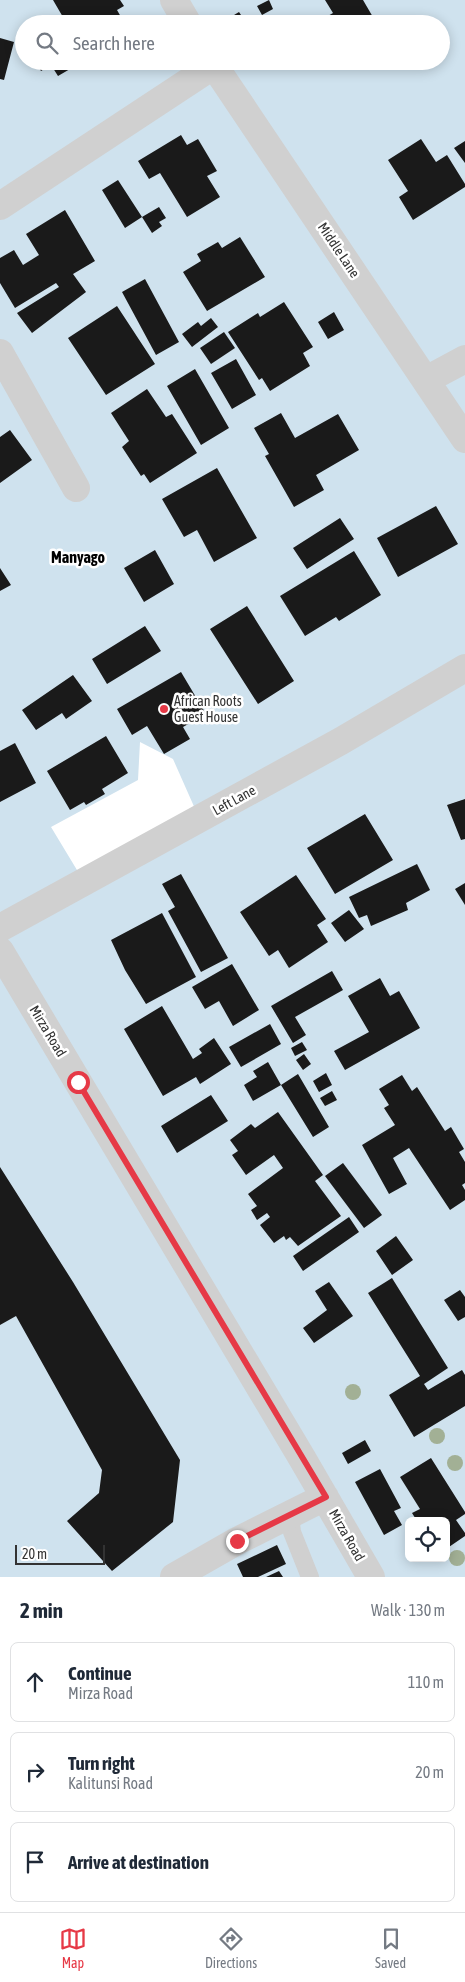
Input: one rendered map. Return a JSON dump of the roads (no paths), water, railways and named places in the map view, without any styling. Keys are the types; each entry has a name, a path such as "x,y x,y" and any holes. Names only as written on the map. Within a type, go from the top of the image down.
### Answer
{"street":[{"path":"174,0 183,15"},
{"path":"0,206 203,70"},
{"name":"Middle Lane","path":"218,70 465,439"},
{"path":"0,354 76,488"},
{"path":"426,380 465,359"},
{"name":"Left Lane","path":"0,928 342,741 465,668"},
{"name":"Mirza Road","path":"0,951 326,1497 371,1577"},
{"path":"174,1577 290,1514 326,1497"}],"lane":[{"path":"290,1514 292,1532 310,1577"}],"water":[{"path":"0,0 465,0 465,1577 0,1577","holes":["140,742 173,759 196,811 80,875 51,827 138,780"]}],"place":[{"name":"African Roots Guest House","path":"164,709"}],"district":[{"name":"Manyago","path":"78,557"}]}
